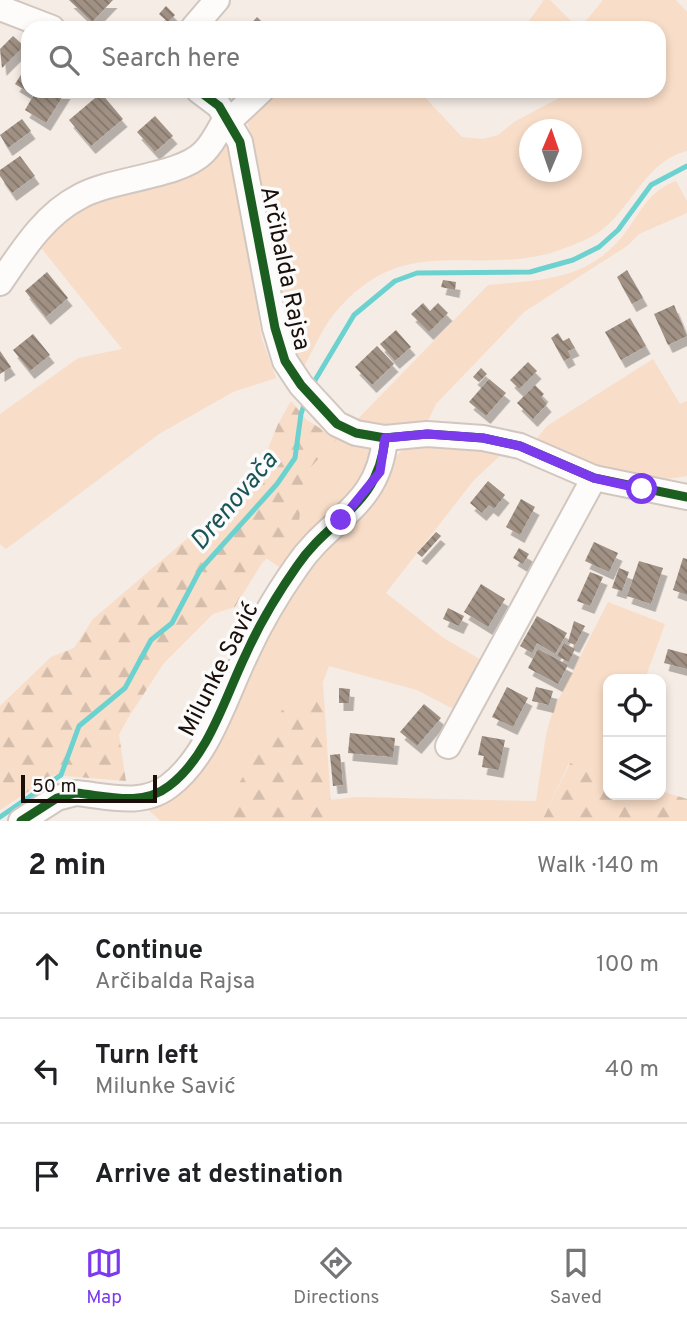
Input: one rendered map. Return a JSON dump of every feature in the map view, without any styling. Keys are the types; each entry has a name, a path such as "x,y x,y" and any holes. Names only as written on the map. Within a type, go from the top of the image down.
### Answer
{"street":[{"path":"199,21 217,0"},
{"path":"0,8 34,21"},
{"name":"Arčibalda Rajsa","path":"206,98 228,119 243,154 279,345 290,373 337,424 356,433 385,438 428,434 483,438 520,446 594,478 687,498"},
{"path":"0,283 49,217 63,206 95,189 194,159 209,146 228,119 253,98"},
{"name":"Milunke Savić","path":"21,821 66,794 139,799 159,793 172,784 211,732 248,649 298,563 373,484 380,472 385,438"},
{"path":"448,746 594,478"}],"green space":[{"path":"544,0 550,0 571,21 529,21"},
{"path":"603,0 676,0 687,12 687,151 671,157 646,178 603,229 570,246 551,253 510,260 433,261 410,264 386,272 363,286 333,315 301,372 284,318 247,118 263,98 426,98 462,137 483,139 498,135 519,119 519,182 582,182 582,119 520,119 559,98 666,98 666,21 586,21"},
{"path":"224,140 229,143 262,339 276,378 233,392 159,434 6,549 0,544 0,414 78,358 122,349 38,244 68,212"},
{"path":"676,181 687,201 687,213 639,234 627,246 524,312 436,404 426,425 401,430 353,424 488,285 560,276 592,263 621,238 650,198"},
{"path":"653,359 680,404 687,401 687,476 667,479 628,476 534,442 547,426"},
{"path":"291,401 307,420 337,439 309,469 303,483 299,521 293,534 262,563 235,607 213,614 164,663 128,718 119,735 126,781 54,775 0,810 0,706 51,657 74,648 93,619 216,514 260,468 278,424"},
{"path":"337,439 372,450 374,470 282,569 266,558 293,534 303,483 309,469"},
{"path":"425,442 503,453 474,480 386,593 442,637 488,664 459,712 417,690 329,666 323,682 282,710 217,821 161,821 146,808 253,656 301,574 382,487 397,455 404,449"},
{"path":"608,602 665,624 647,674 603,674 603,773 569,763 542,821 332,821 330,800 356,797 536,801 546,735 553,710"},
{"path":"323,682 332,821 217,821 282,710"},
{"path":"570,763 603,773 603,800 666,800 666,793 687,799 687,821 542,821"}],"building":[{"path":"69,0 113,0 93,21"},
{"path":"166,6 175,15 167,21 159,14"},
{"path":"13,36 21,43 21,49 2,68 0,49"},
{"path":"21,75 21,88 15,84"},
{"path":"32,98 62,98 46,123 25,110"},
{"path":"95,98 105,98 123,119 91,146 69,120"},
{"path":"155,116 173,136 155,152 137,132"},
{"path":"22,119 31,131 8,148 0,135"},
{"path":"20,156 35,176 12,193 0,176 0,170"},
{"path":"627,270 643,298 632,304 617,277"},
{"path":"47,272 68,298 46,317 25,291"},
{"path":"443,280 456,282 455,290 441,287"},
{"path":"423,303 430,311 438,303 448,313 429,332 411,314"},
{"path":"674,305 687,336 668,345 654,314"},
{"path":"630,318 646,346 621,360 605,332"},
{"path":"396,330 411,347 395,361 380,344"},
{"path":"558,333 563,341 569,338 575,348 568,351 571,357 564,361 551,338"},
{"path":"33,334 50,355 30,371 13,350"},
{"path":"377,346 394,364 372,385 355,367"},
{"path":"0,351 11,367 0,374"},
{"path":"528,362 537,371 519,389 510,380"},
{"path":"481,368 487,374 479,382 473,377"},
{"path":"489,379 506,393 486,416 469,402"},
{"path":"535,385 544,394 541,397 547,404 533,419 517,403"},
{"path":"488,481 505,495 494,509 489,505 482,513 470,503"},
{"path":"521,499 535,507 520,535 506,527"},
{"path":"436,532 441,536 422,557 417,553"},
{"path":"594,542 618,553 609,572 585,561"},
{"path":"519,548 529,554 523,564 513,558"},
{"path":"683,558 687,559 687,595 673,590"},
{"path":"639,561 663,568 651,604 627,596"},
{"path":"619,568 629,572 622,591 612,588"},
{"path":"590,572 603,577 590,606 577,601"},
{"path":"481,584 505,599 488,627 464,612"},
{"path":"448,608 464,616 459,626 443,619"},
{"path":"537,616 567,633 555,654 537,643 532,653 520,646"},
{"path":"574,621 585,626 575,645 568,642"},
{"path":"564,643 575,649 569,662 557,656"},
{"path":"538,649 568,665 558,684 528,668"},
{"path":"668,649 687,654 687,669 664,663"},
{"path":"507,687 528,698 513,727 492,717"},
{"path":"536,687 553,691 549,705 532,701"},
{"path":"339,688 350,689 349,703 339,703"},
{"path":"424,704 441,718 417,746 400,732"},
{"path":"350,733 395,738 393,757 348,753"},
{"path":"482,736 505,740 499,770 482,767 484,756 478,755"},
{"path":"340,754 343,785 333,786 330,755"}],"waterway":[{"name":"Drenovača","path":"311,387 354,315 395,281 417,273 530,272 573,260 599,247 618,230 651,185 687,166"},
{"name":"Drenovača","path":"0,817 61,775 79,726 125,688 151,640 172,623 200,570 277,484 295,458 301,414 306,399"}],"cycle path":[{"path":"208,98 219,106 240,142 275,328 285,361 301,385 337,424 356,433 385,438 427,434 483,438 520,446 594,478 687,497"},
{"path":"21,821 57,798 76,793 124,798 147,796 169,786 183,773 195,759 215,725 251,642 283,587 310,549 351,510 373,480 381,461 385,438"}],"route":[{"path":"341,520 373,484 380,472 385,438 412,435 464,435 520,446 594,478 642,489"}]}
